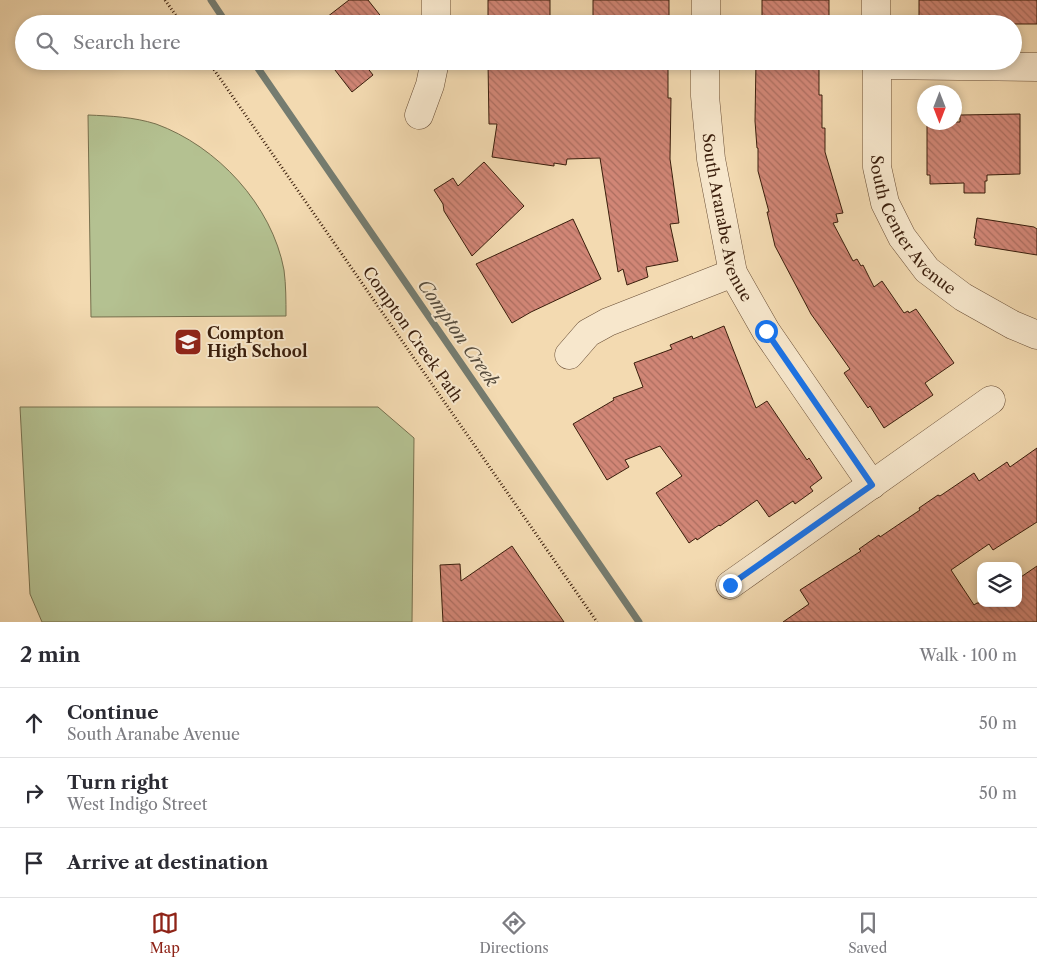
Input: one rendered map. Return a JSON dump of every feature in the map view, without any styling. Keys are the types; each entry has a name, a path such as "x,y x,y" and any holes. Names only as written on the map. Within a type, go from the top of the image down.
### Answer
{"street":[{"path":"436,0 436,15"},
{"path":"706,0 706,15"},
{"path":"876,0 876,15"},
{"path":"1022,67 1037,67"},
{"path":"419,115 430,85 433,70"},
{"name":"South Aranabe Avenue","path":"705,70 710,159 733,272 766,331 872,485"},
{"name":"South Center Avenue","path":"877,70 877,167 886,204 902,237 927,270 963,297 1013,325 1037,334"},
{"path":"569,355 588,333 608,322 733,272"},
{"path":"730,585 991,400"}],"path":[{"path":"165,0 176,15"},
{"name":"Compton Creek Path","path":"214,70 597,622"}],"green space":[{"path":"88,115 131,118 156,124 179,134 200,147 238,181 268,223 278,246 286,287 286,316 91,317"},
{"path":"20,407 378,407 414,438 412,622 42,622 30,594"}],"building":[{"path":"349,0 368,0 380,15 330,15"},
{"path":"488,0 550,0 550,15 488,15"},
{"path":"593,0 669,0 669,15 593,15"},
{"path":"762,0 829,0 829,15 762,15"},
{"path":"919,0 1037,0 1037,24 1022,24 1022,15 919,15"},
{"path":"335,70 369,70 373,75 352,92"},
{"path":"488,70 668,70 668,98 671,98 670,159 679,223 670,224 678,261 646,267 648,277 627,285 623,269 618,272 600,158 567,159 566,165 554,163 554,166 492,157 497,124 489,124"},
{"path":"756,70 819,70 819,95 822,95 822,128 825,128 825,152 843,213 836,214 838,222 833,223 853,261 857,259 861,266 863,265 874,287 882,281 904,313 908,311 909,313 916,309 954,363 925,383 933,395 884,428 870,406 868,408 844,373 850,369 811,314 775,246 767,212 769,212 758,171 755,121"},
{"path":"1020,114 1020,174 987,175 985,193 964,193 964,183 930,184 930,175 927,175 927,130 962,130 962,115"},
{"path":"484,162 524,206 472,256 444,211 443,204 434,190 453,178 458,186"},
{"path":"977,218 1034,227 1037,229 1037,255 975,245 976,239 974,238"},
{"path":"573,219 601,279 512,323 476,264"},
{"path":"724,326 756,408 767,401 807,460 809,458 822,478 810,487 813,491 795,504 793,501 769,517 757,500 720,526 689,543 656,493 682,476 660,446 625,460 629,467 607,480 573,424 614,400 613,398 643,387 634,363 672,349 670,345 692,336 693,339"},
{"path":"1037,448 1037,522 993,550 989,544 951,570 974,605 977,603 977,607 1022,607 1022,576 1037,566 1037,622 783,622 809,604 800,590 861,551 859,549 879,535 880,537 920,510 919,508 938,495 940,496 974,473 979,481 1007,462 1010,467"},
{"path":"512,546 564,622 443,622 440,565 460,564 461,581"}],"waterway":[{"name":"Compton Creek","path":"211,0 221,15"},
{"name":"Compton Creek","path":"259,70 639,622"}],"place":[{"name":"Compton High School","path":"188,342"}],"route":[{"path":"730,585 872,485 766,331"}]}
